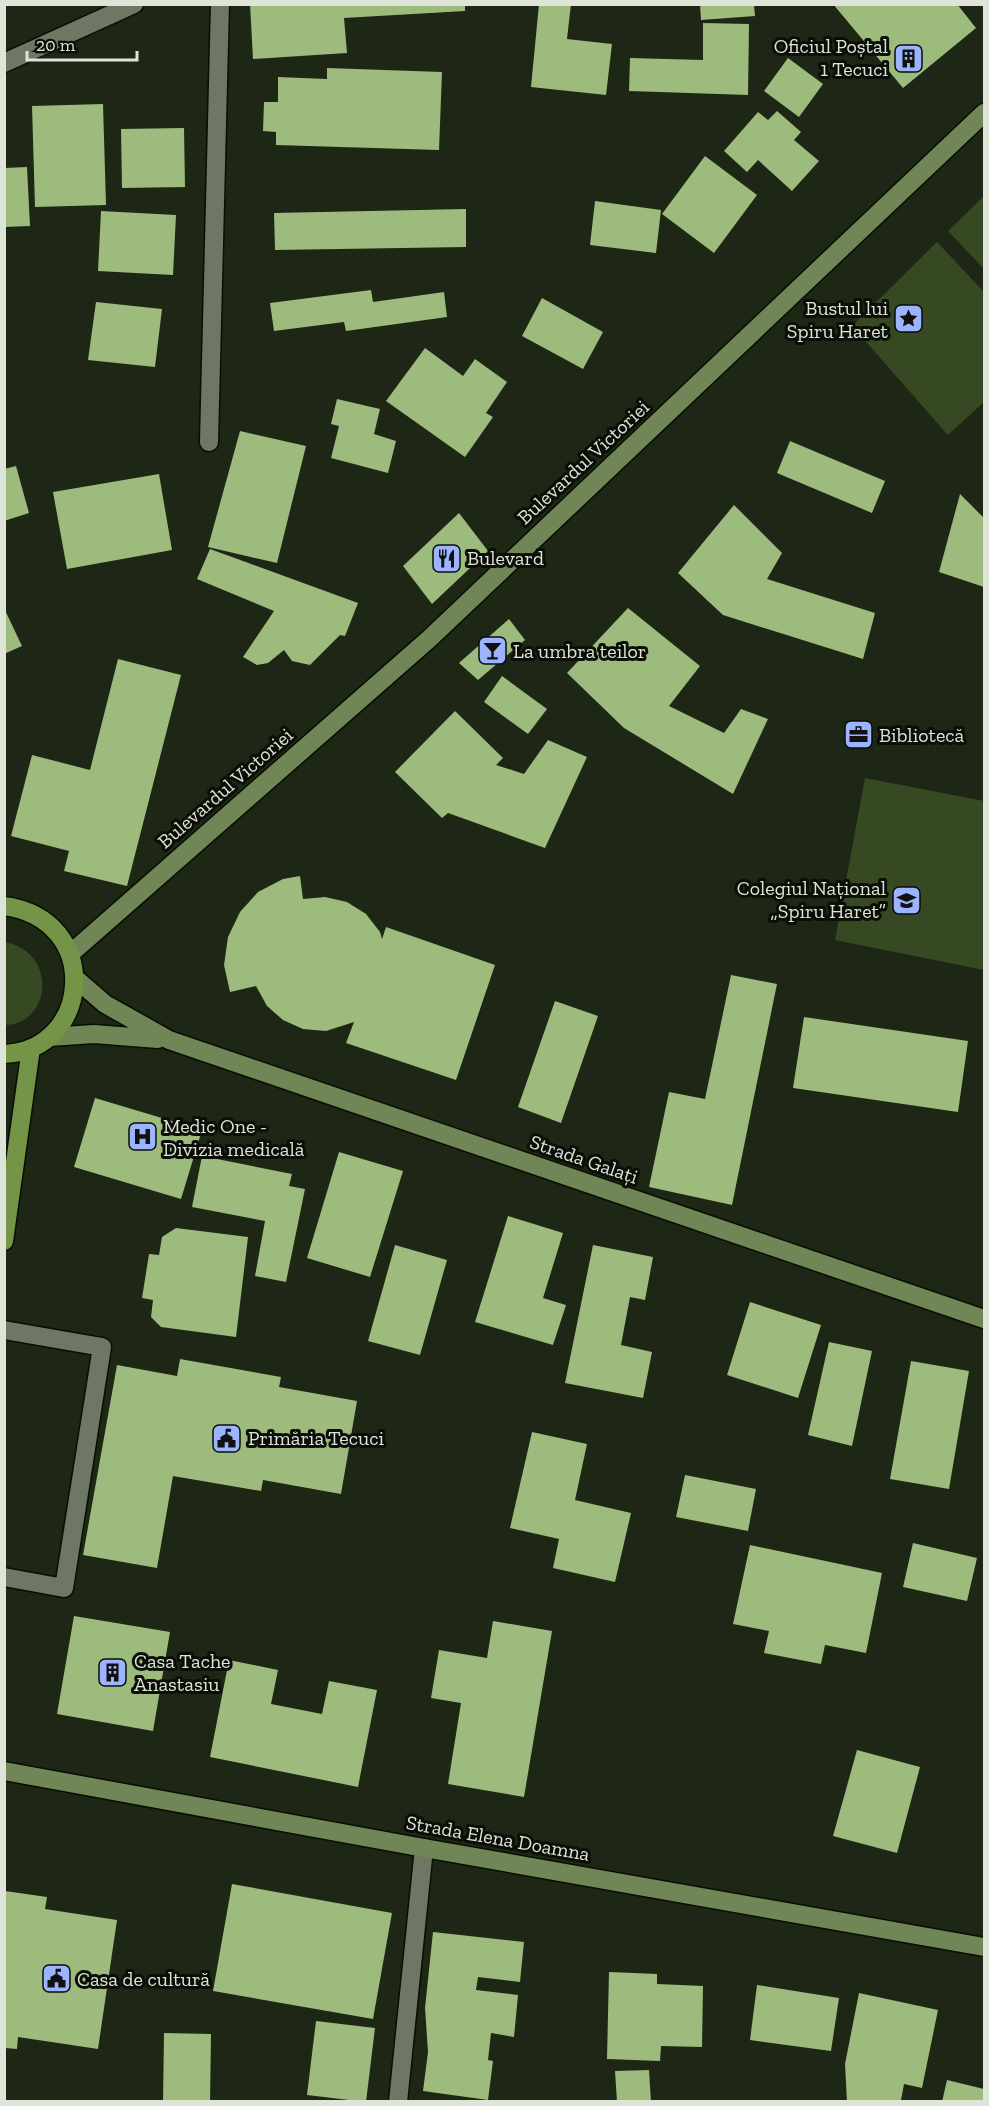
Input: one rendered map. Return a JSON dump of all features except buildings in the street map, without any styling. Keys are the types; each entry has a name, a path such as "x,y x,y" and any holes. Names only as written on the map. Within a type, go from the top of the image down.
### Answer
{"main road":[{"path":"4,906 21,908 42,918 59,933 70,954 75,978 71,1004 62,1022 49,1037 31,1048 4,1054"},
{"path":"4,1241 31,1048"}],"street":[{"path":"4,63 134,4"},
{"path":"209,442 220,4"},
{"name":"Bulevardul Victoriei","path":"70,954 429,639 984,113"},
{"name":"Strada Galați","path":"75,978 105,1004 136,1024 169,1040 984,1319"},
{"name":"Strada Galați","path":"49,1037 94,1034 169,1040"},
{"path":"4,1330 102,1347 64,1588 4,1577"},
{"name":"Strada Elena Doamna","path":"4,1771 984,1947"},
{"path":"398,2102 424,1848"}],"green space":[{"path":"984,196 984,269 948,231"},
{"path":"937,242 984,292 984,402 948,435 852,326"},
{"path":"865,778 984,801 984,970 835,940"},
{"path":"4,942 21,948 34,959 40,972 42,986 40,1001 32,1013 21,1022 5,1025"}],"place":[{"name":"Oficiul Poștal 1 Tecuci","path":"909,58"},
{"name":"Bustul lui Spiru Haret","path":"909,319"},
{"name":"Bulevard","path":"446,558"},
{"name":"La umbra teilor","path":"492,651"},
{"name":"Bibliotecă","path":"858,735"},
{"name":"Colegiul Național „Spiru Haret”","path":"907,900"},
{"name":"Medic One - Divizia medicală","path":"142,1137"},
{"name":"Primăria Tecuci","path":"227,1438"},
{"name":"Casa Tache Anastasiu","path":"113,1673"},
{"name":"Casa de cultură","path":"56,1979"}]}
